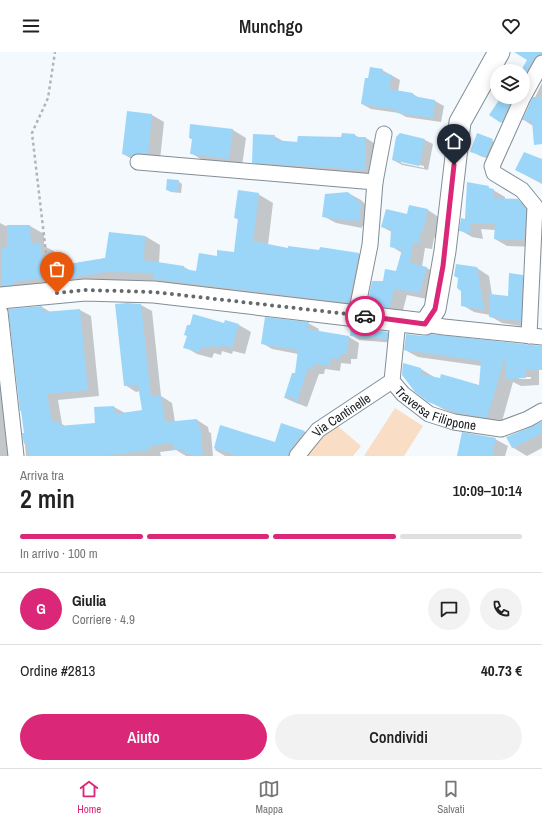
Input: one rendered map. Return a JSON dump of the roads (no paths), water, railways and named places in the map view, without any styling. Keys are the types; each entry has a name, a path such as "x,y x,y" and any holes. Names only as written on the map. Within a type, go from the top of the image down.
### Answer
{"street":[{"path":"425,324 435,309 445,251 460,122 499,52"},
{"path":"530,84 542,63"},
{"path":"0,298 85,290 154,292 536,337 535,206 522,190 494,173 492,166 520,104"},
{"path":"356,315 370,245 375,182 384,134"},
{"path":"138,162 375,182"},
{"path":"0,312 16,456"},
{"name":"Traversa Filippone","path":"398,320 392,381 403,394 429,414 454,422 500,429 528,419 542,411"},
{"name":"Via Cantinelle","path":"297,456 318,430 392,381"}]}
